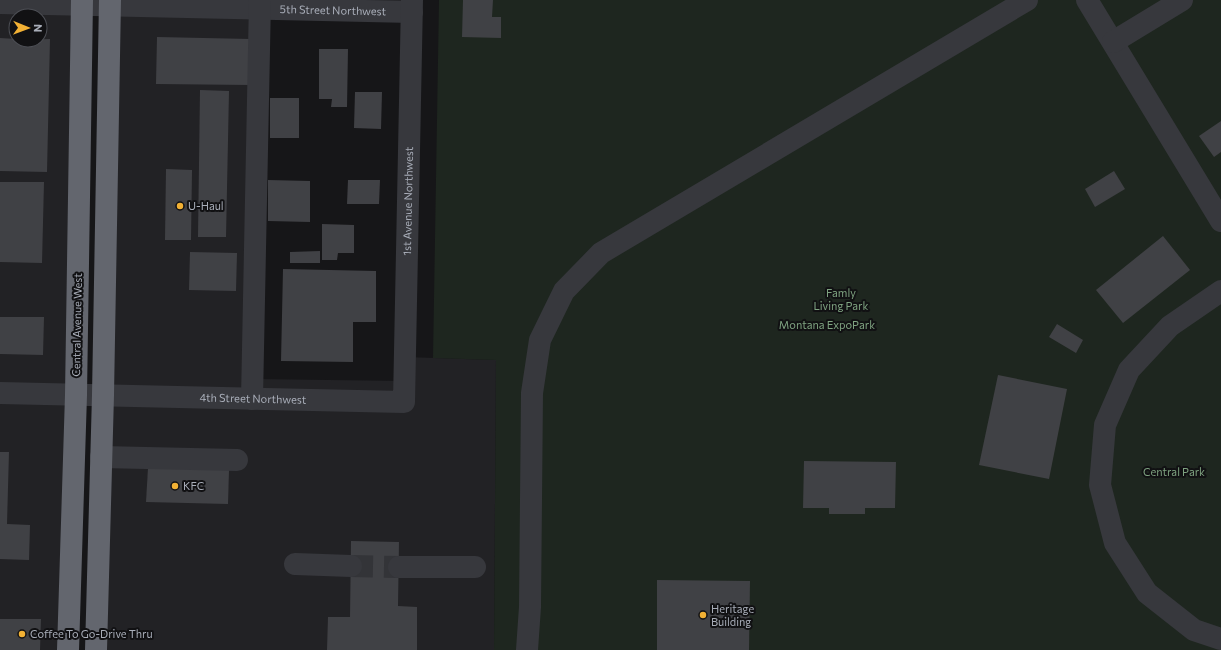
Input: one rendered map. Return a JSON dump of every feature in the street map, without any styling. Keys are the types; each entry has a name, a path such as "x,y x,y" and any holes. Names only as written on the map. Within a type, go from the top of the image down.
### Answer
{"highway":[{"name":"Central Avenue West","path":"68,650 76,395 82,3"},
{"path":"96,650 103,395 110,3"}],"street":[{"path":"527,650 530,607 532,394 540,340 564,291 602,253 1027,0"},
{"path":"1087,0 1221,221"},
{"path":"1113,42 1182,0"},
{"name":"5th Street Northwest","path":"0,3 412,6"},
{"path":"252,399 260,5"},
{"name":"1st Avenue Northwest","path":"404,402 412,6"},
{"path":"1221,290 1170,326 1129,370 1105,425 1100,485 1115,543 1148,593 1194,630 1221,640"},
{"name":"4th Street Northwest","path":"0,393 404,402"},
{"path":"101,457 237,460"},
{"path":"295,564 351,566"},
{"path":"399,567 475,567"}],"shaded area":[{"path":"0,0 79,0 68,650 0,650"},
{"path":"110,0 412,0 412,12 260,10 253,379 404,381 405,357 496,360 494,650 96,650"}],"green space":[{"name":"Montana ExpoPark","path":"439,0 1221,0 1221,650 494,650 496,360 433,358"}],"building":[{"path":"463,0 493,0 492,17 501,17 501,38 462,37"},
{"path":"157,37 251,39 250,85 156,84"},
{"path":"0,38 8,38 8,48 48,48 48,39 50,39 47,172 0,171"},
{"path":"319,49 348,49 347,107 331,107 332,99 319,99"},
{"path":"200,90 229,91 226,237 198,237"},
{"path":"355,92 382,92 381,129 354,128"},
{"path":"270,98 299,98 299,138 270,138"},
{"path":"1221,121 1221,152 1214,157 1199,136"},
{"path":"166,169 192,170 191,240 165,240"},
{"path":"1114,171 1125,189 1095,207 1085,189"},
{"path":"268,180 310,181 310,222 268,221"},
{"path":"348,180 380,180 379,204 347,204"},
{"path":"0,182 44,182 42,263 0,262"},
{"path":"322,224 354,225 354,253 338,253 337,260 322,260"},
{"path":"1163,236 1190,270 1123,323 1096,290"},
{"path":"320,251 320,263 290,263 290,252"},
{"path":"190,252 237,253 236,291 189,290"},
{"path":"283,269 376,271 376,322 353,322 353,362 281,361"},
{"path":"0,317 44,317 43,355 0,354"},
{"path":"1057,324 1083,340 1076,353 1049,337"},
{"path":"998,375 1067,389 1049,479 979,465"},
{"path":"0,452 9,452 7,524 30,525 29,560 0,559"},
{"path":"804,461 896,462 895,508 865,508 865,514 829,514 829,508 803,508"},
{"path":"148,468 229,470 228,504 146,502"},
{"path":"351,541 399,542 398,606 417,607 417,650 327,650 328,617 350,617"},
{"name":"Heritage Building","path":"657,580 750,581 749,650 657,650"},
{"path":"0,619 41,619 40,650 0,650"}],"tunnel":[{"path":"351,566 399,567"}],"place":[{"name":"U-Haul","path":"180,206"},
{"name":"KFC","path":"175,486"},
{"name":"Heritage Building","path":"703,615"},
{"name":"Coffee To Go-Drive Thru","path":"22,634"}],"park label":[{"name":"Famly Living Park","path":"841,299"},
{"name":"Central Park","path":"1174,472"}]}
